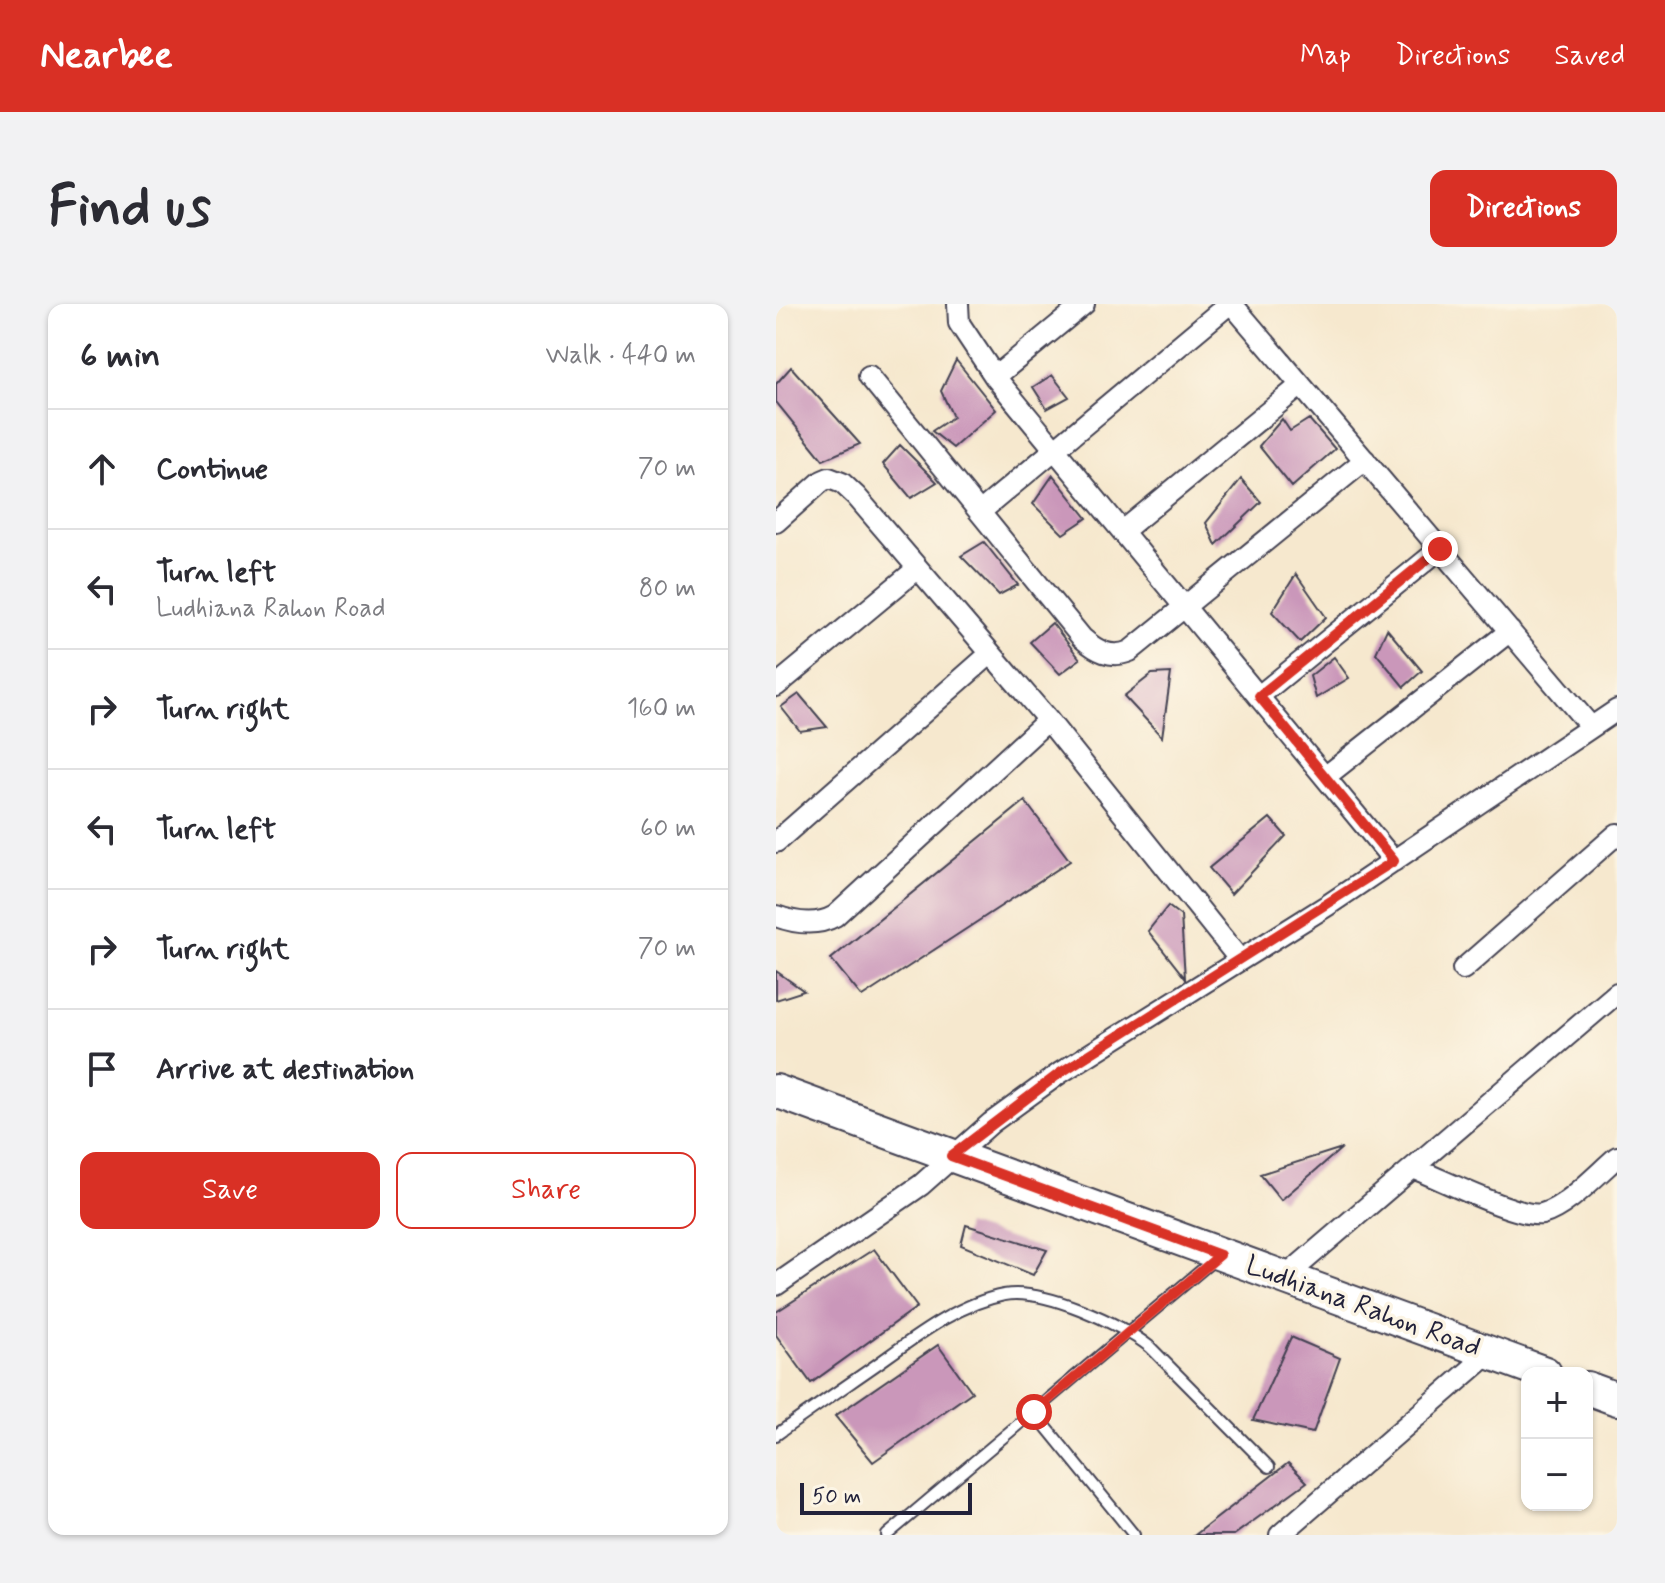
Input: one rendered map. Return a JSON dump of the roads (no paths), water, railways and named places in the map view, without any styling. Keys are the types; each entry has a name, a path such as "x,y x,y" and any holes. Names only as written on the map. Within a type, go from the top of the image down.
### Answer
{"main road":[{"name":"Ludhiana Rahon Road","path":"776,1091 1528,1367"},
{"path":"1593,1390 1617,1399"}],"street":[{"path":"958,304 959,323 995,377 1394,861"},
{"path":"995,377 1084,304"},
{"path":"776,1285 921,1185 951,1156 1060,1073 1608,722 1510,631 1230,304 980,512"},
{"path":"869,376 1082,638 1106,654 1120,655 1130,651 1365,460"},
{"path":"1123,531 1301,385"},
{"path":"776,522 822,481 835,479 856,496 1048,720 1240,960"},
{"path":"1259,696 1440,549"},
{"path":"776,686 917,569"},
{"path":"1325,777 1510,631"},
{"path":"776,842 990,654"},
{"path":"776,916 824,922 835,916 1048,720"},
{"path":"1463,969 1617,834"},
{"path":"1284,1278 1617,993"},
{"path":"1413,1168 1510,1208 1541,1214 1560,1205 1617,1157"},
{"path":"1280,1535 1490,1353"}],"lane":[{"path":"887,1535 1220,1255"},
{"path":"776,1435 917,1337 964,1310 1004,1295 1034,1295 1130,1331 1160,1356 1269,1467"},
{"path":"1034,1412 1134,1535"}]}
